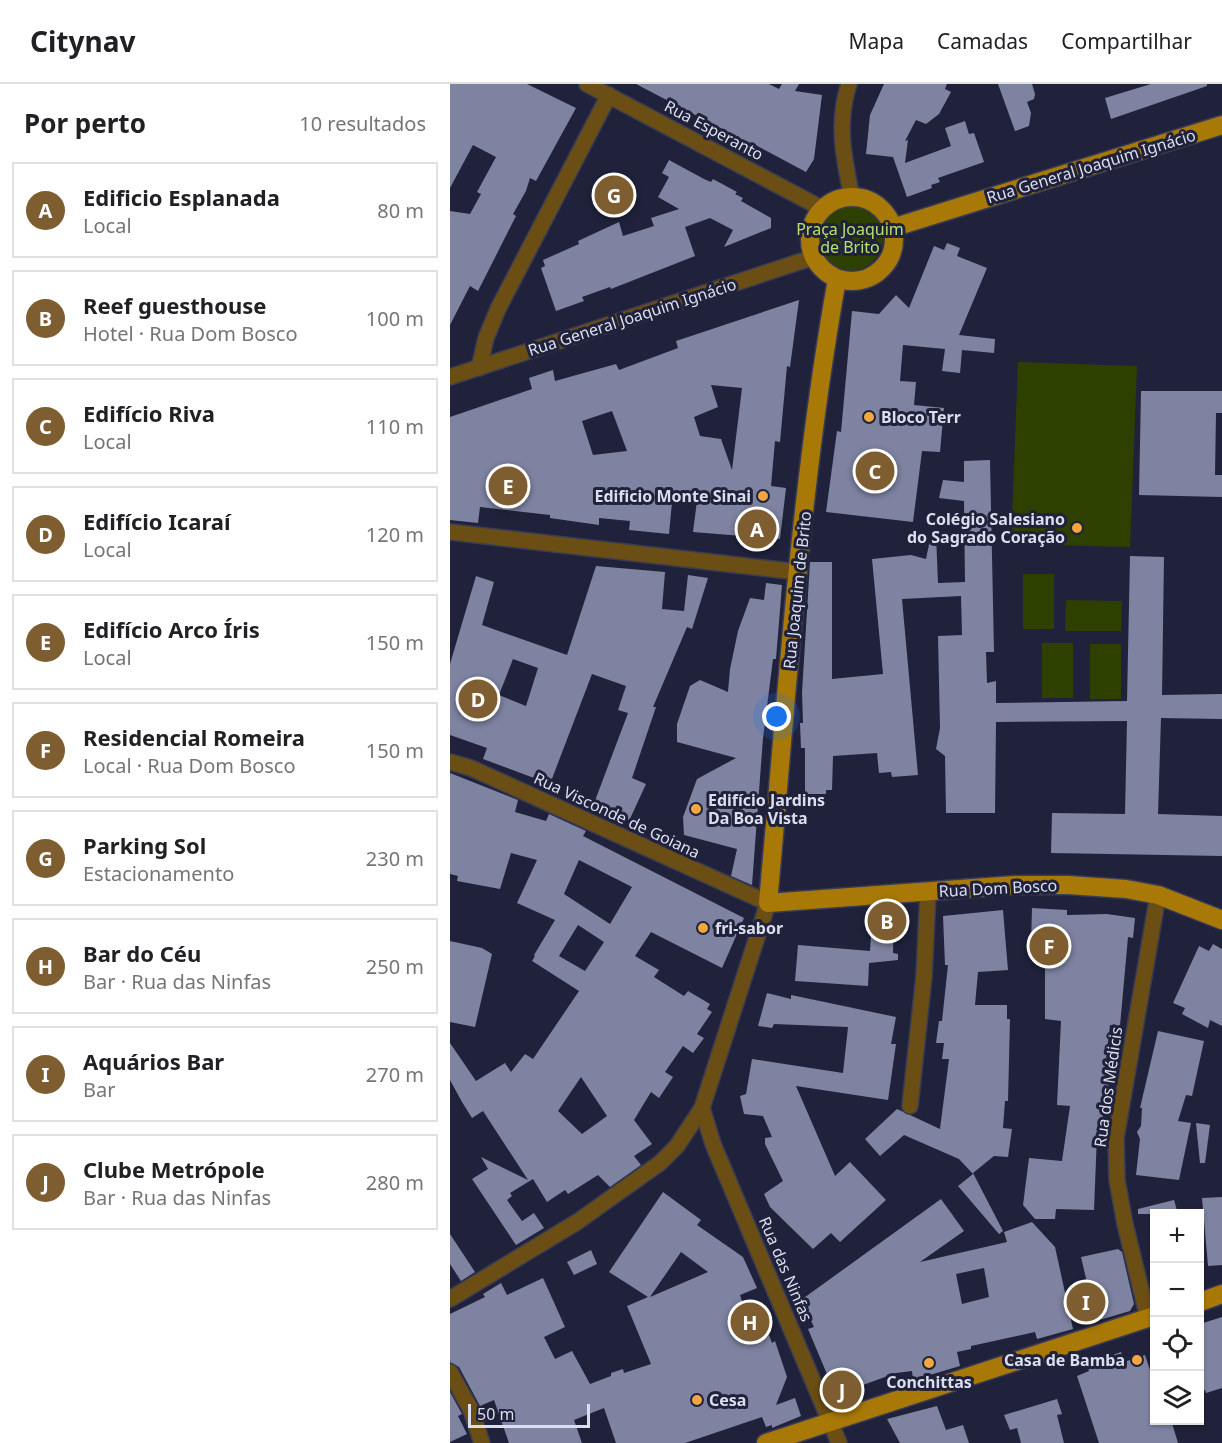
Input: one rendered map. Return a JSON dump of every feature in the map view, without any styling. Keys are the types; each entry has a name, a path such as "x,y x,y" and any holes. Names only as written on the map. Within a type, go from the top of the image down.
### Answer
{"main road":[{"name":"Rua General Joaquim Ignácio","path":"892,228 1222,125"},
{"path":"852,198 865,200 877,206 892,228 891,254 875,274 857,281 837,279 819,266 814,257 810,237 816,217 823,209 832,203 852,198"},
{"name":"Rua Joaquim de Brito","path":"768,903 798,572 819,383 837,279"},
{"name":"Rua Dom Bosco","path":"768,903 1015,885 1068,885 1126,889 1158,895 1222,920"},
{"path":"1204,1301 1222,1294"},
{"path":"766,1443 1150,1317"}],"street":[{"name":"Rua Esperanto","path":"587,84 823,209"},
{"path":"849,84 844,99 842,151 852,198"},
{"path":"479,368 486,338 498,309 609,95"},
{"name":"Rua General Joaquim Ignácio","path":"450,377 814,257"},
{"path":"450,532 798,572"},
{"name":"Rua Visconde de Goiana","path":"450,762 471,768 768,903"},
{"path":"910,1106 924,976 928,892"},
{"name":"Rua dos Médicis","path":"1150,1313 1125,1224 1117,1180 1116,1138 1158,895"},
{"path":"450,1299 577,1222 660,1163 677,1146 702,1108 768,903"},
{"name":"Rua das Ninfas","path":"702,1108 713,1144 839,1443"},
{"path":"450,1372 471,1410 482,1443"}],"green space":[{"name":"Praça Joaquim de Brito","path":"850,205 862,208 873,215 880,226 883,238 880,250 873,261 862,268 850,271 838,268 827,261 820,250 817,238 820,226 827,215 838,208"},
{"path":"1018,362 1137,366 1130,547 1011,544"},
{"path":"1023,574 1054,574 1054,629 1023,629"},
{"path":"1066,600 1122,601 1121,631 1065,631"},
{"path":"1042,643 1073,643 1073,698 1042,698"},
{"path":"1090,644 1121,644 1121,699 1090,699"}],"building":[{"path":"450,84 527,84 576,108 536,181 530,178 526,191 513,214 516,216 478,291 470,286 450,325 450,211 470,214 481,194 477,192 496,157 473,145 450,188"},
{"path":"636,84 769,84 779,89 782,84 799,84 795,91 822,95 814,159 806,172 750,142 744,154 719,141 724,130"},
{"path":"884,84 947,84 945,89 951,92 939,114 926,124 916,120 905,141 908,140 905,163 951,146 945,128 965,121 969,134 974,133 984,162 938,178 940,182 931,185 932,188 907,197 893,157 866,154 870,115"},
{"path":"998,84 1032,84 1034,99 1027,102 1031,113 1029,126 1015,131"},
{"path":"1151,84 1207,84 1207,86 1111,119 1105,98"},
{"path":"669,160 704,179 711,182 713,179 737,192 735,194 743,198 741,201 771,218 771,228 724,247 733,230 710,218 685,227 695,256 611,289 610,287 582,297 584,301 556,311 541,268 545,266 543,260 619,222 623,236 654,226 651,218 679,209 658,197 669,177 662,173"},
{"path":"947,243 960,248 957,256 987,268 959,335 995,339 994,353 962,350 960,373 942,371 945,349 903,345 900,381 916,382 914,405 944,408 940,452 922,451 913,522 826,512 837,431 841,432 852,311 879,314 896,295 909,308 934,246 944,250"},
{"path":"799,300 790,367 787,366 780,442 775,441 771,486 786,488 780,539 693,532 698,493 673,492 669,534 629,530 630,521 599,518 599,525 550,518 550,515 480,507 478,523 450,520 450,417 532,389 529,378 553,370 555,381 616,364 619,370 678,348 676,341","holes":["711,385 742,388 732,470 721,439 700,436 694,417 718,407","612,411 627,451 593,455 582,421"]},
{"path":"1141,391 1222,391 1222,413 1216,413 1215,475 1222,475 1222,497 1139,495"},
{"path":"990,460 994,652 986,652 987,683 996,681 996,703 1127,701 1130,556 1164,557 1162,695 1222,694 1222,719 1161,718 1158,814 1222,816 1222,856 1051,853 1052,813 1125,814 1127,721 996,722 995,813 946,813 945,756 936,749 940,728 938,636 962,635 961,596 902,599 918,775 892,777 891,772 879,773 877,753 833,756 832,790 826,790 826,794 805,794 805,748 801,748 800,723 803,723 802,692 810,562 832,562 832,679 883,674 872,559 911,555 926,559 931,535 936,535 938,583 965,582 964,501 939,498 943,480 964,482 964,461"},
{"path":"596,566 665,572 662,609 684,611 688,575 708,578 692,629 687,627 653,707 656,707 632,778 646,784 629,821 605,808 604,811 593,806 628,713 618,710 626,686 592,674 550,784 483,759 487,748 450,735 450,664 476,576 494,582 482,625 567,655","holes":["513,659 538,668 526,706 499,695"]},
{"path":"766,583 782,585 776,659 773,659 763,738 752,885 731,876 737,849 684,835 683,817 697,779 736,758 677,742 677,724 690,686 700,680 728,692 738,631 750,598 764,600"},
{"path":"450,773 518,800 515,812 546,821 549,814 586,831 583,836 744,918 722,968 651,932 635,956 659,970 654,977 684,996 688,991 710,1004 707,1009 712,1012 697,1034 704,1038 693,1053 683,1046 665,1072 673,1077 659,1098 651,1092 634,1120 652,1144 634,1156 641,1165 610,1187 598,1175 568,1194 565,1190 547,1202 533,1179 510,1193 512,1196 507,1200 522,1221 534,1213 544,1228 516,1245 472,1179 488,1169 481,1157 528,1180 483,1111 472,1118 462,1102 450,1080 450,1043 476,1081 505,1063 511,1072 525,1054 533,1059 579,991 532,961 555,920 517,903 537,860 511,853 500,889 457,881 458,876 450,874","holes":["579,860 632,887 610,924 564,894","578,925 604,942 585,971 559,956","581,1077 607,1116 582,1134 558,1111"]},
{"path":"894,907 893,953 898,954 898,960 869,963 868,986 795,981 798,945 870,951 872,920 881,920 882,909"},
{"path":"1032,908 1067,910 1067,915 1107,914 1135,918 1133,938 1128,937 1120,1026 1110,1025 1106,1060 1109,1060 1107,1074 1110,1075 1100,1135 1097,1135 1094,1210 1056,1209 1055,1219 1035,1219 1023,1205 1029,1158 1062,1161 1070,1106 1057,1105 1061,1021 1045,1019 1045,949 1038,949 1038,944 1031,944"},
{"path":"1003,910 1008,970 978,972 975,1005 1007,1005 1007,1019 1010,1019 1008,1101 1005,1101 1003,1128 1012,1129 1008,1157 994,1156 973,1173 1003,1231 999,1234 958,1186 973,1174 959,1159 904,1135 880,1156 865,1139 897,1109 940,1129 949,1059 942,1059 944,1043 936,1043 939,1021 942,1021 948,965 945,965 943,916"},
{"path":"450,941 482,948 492,954 475,1027 450,1022"},
{"path":"1213,944 1222,949 1222,1026 1210,1020 1208,1028 1182,1014 1185,1008 1173,1003 1199,946 1209,951"},
{"path":"767,993 791,999 791,995 896,1017 891,1044 896,1044 888,1100 796,1086 835,1176 850,1162 886,1200 840,1242 831,1233 813,1249 770,1207 764,1194 783,1181 765,1144 765,1138 772,1137 763,1116 744,1114 740,1096 746,1094 752,1059 843,1073 848,1027 774,1024 772,1028 758,1026"},
{"path":"1158,1031 1204,1041 1192,1096 1186,1095 1178,1121 1191,1123 1179,1180 1136,1175 1140,1139 1137,1132 1141,1126 1142,1108 1140,1108"},
{"path":"1196,1123 1210,1125 1205,1163 1200,1163"},
{"path":"663,1192 701,1220 697,1225 743,1257 757,1288 740,1295 743,1304 735,1307 743,1331 765,1324 772,1343 775,1341 787,1377 776,1405 795,1398 801,1416 772,1428 772,1425 766,1427 762,1417 685,1443 616,1443 604,1408 574,1420 582,1443 509,1443 494,1400 480,1406 459,1367 450,1362 450,1314 485,1297 483,1294 501,1283 507,1295 543,1278 565,1327 544,1337 555,1359 572,1351 590,1384 623,1369 624,1373 651,1364 627,1306 648,1297 609,1272","holes":["681,1252 708,1272 650,1297"]},
{"path":"1222,1197 1222,1265 1208,1266 1202,1198"},
{"path":"941,1199 964,1231 920,1262 1007,1242 1004,1232 1032,1222 1055,1247 1073,1329 1037,1339 1035,1332 971,1346 971,1349 957,1352 960,1366 913,1380 912,1371 896,1373 852,1389 856,1400 840,1405 808,1329 814,1327 801,1300","holes":["984,1268 989,1297 962,1304 956,1274"]},
{"path":"1174,1200 1177,1209 1150,1209 1150,1214 1138,1214 1138,1209"},
{"path":"450,1234 475,1272 461,1281 450,1264"},
{"path":"1118,1249 1122,1252 1134,1304 1130,1311 1096,1321 1081,1257"},
{"path":"591,1250 597,1264 574,1275 567,1262"},
{"path":"1222,1317 1222,1388 1206,1393 1204,1390 1204,1323"},
{"path":"1121,1352 1124,1362 1145,1355 1150,1370 1150,1425 1173,1425 1178,1443 1099,1443 1077,1376 1089,1371 1087,1364"},
{"path":"450,1392 462,1414 458,1416 467,1434 450,1442"},
{"path":"1057,1399 1062,1414 1057,1415 1064,1443 1021,1443 1017,1428 1010,1430 1004,1415"},
{"path":"937,1406 946,1430 963,1425 969,1443 900,1443 887,1419"}],"place":[{"name":"Parking Sol","path":"614,195"},
{"name":"Bloco Terr","path":"869,417"},
{"name":"Edifício Riva","path":"875,471"},
{"name":"Edifício Arco Íris","path":"508,486"},
{"name":"Edificio Monte Sinai","path":"763,496"},
{"name":"Colégio Salesiano do Sagrado Coração","path":"1077,528"},
{"name":"Edificio Esplanada","path":"757,529"},
{"name":"Edifício Icaraí","path":"478,699"},
{"name":"Edifício Jardins Da Boa Vista","path":"696,809"},
{"name":"Reef guesthouse","path":"887,921"},
{"name":"fri-sabor","path":"703,928"},
{"name":"Residencial Romeira","path":"1049,946"},
{"name":"Aquários Bar","path":"1086,1302"},
{"name":"Bar do Céu","path":"750,1322"},
{"name":"Casa de Bamba","path":"1137,1360"},
{"name":"Conchittas","path":"929,1363"},
{"name":"Clube Metrópole","path":"842,1390"},
{"name":"Cesa","path":"697,1400"}]}
